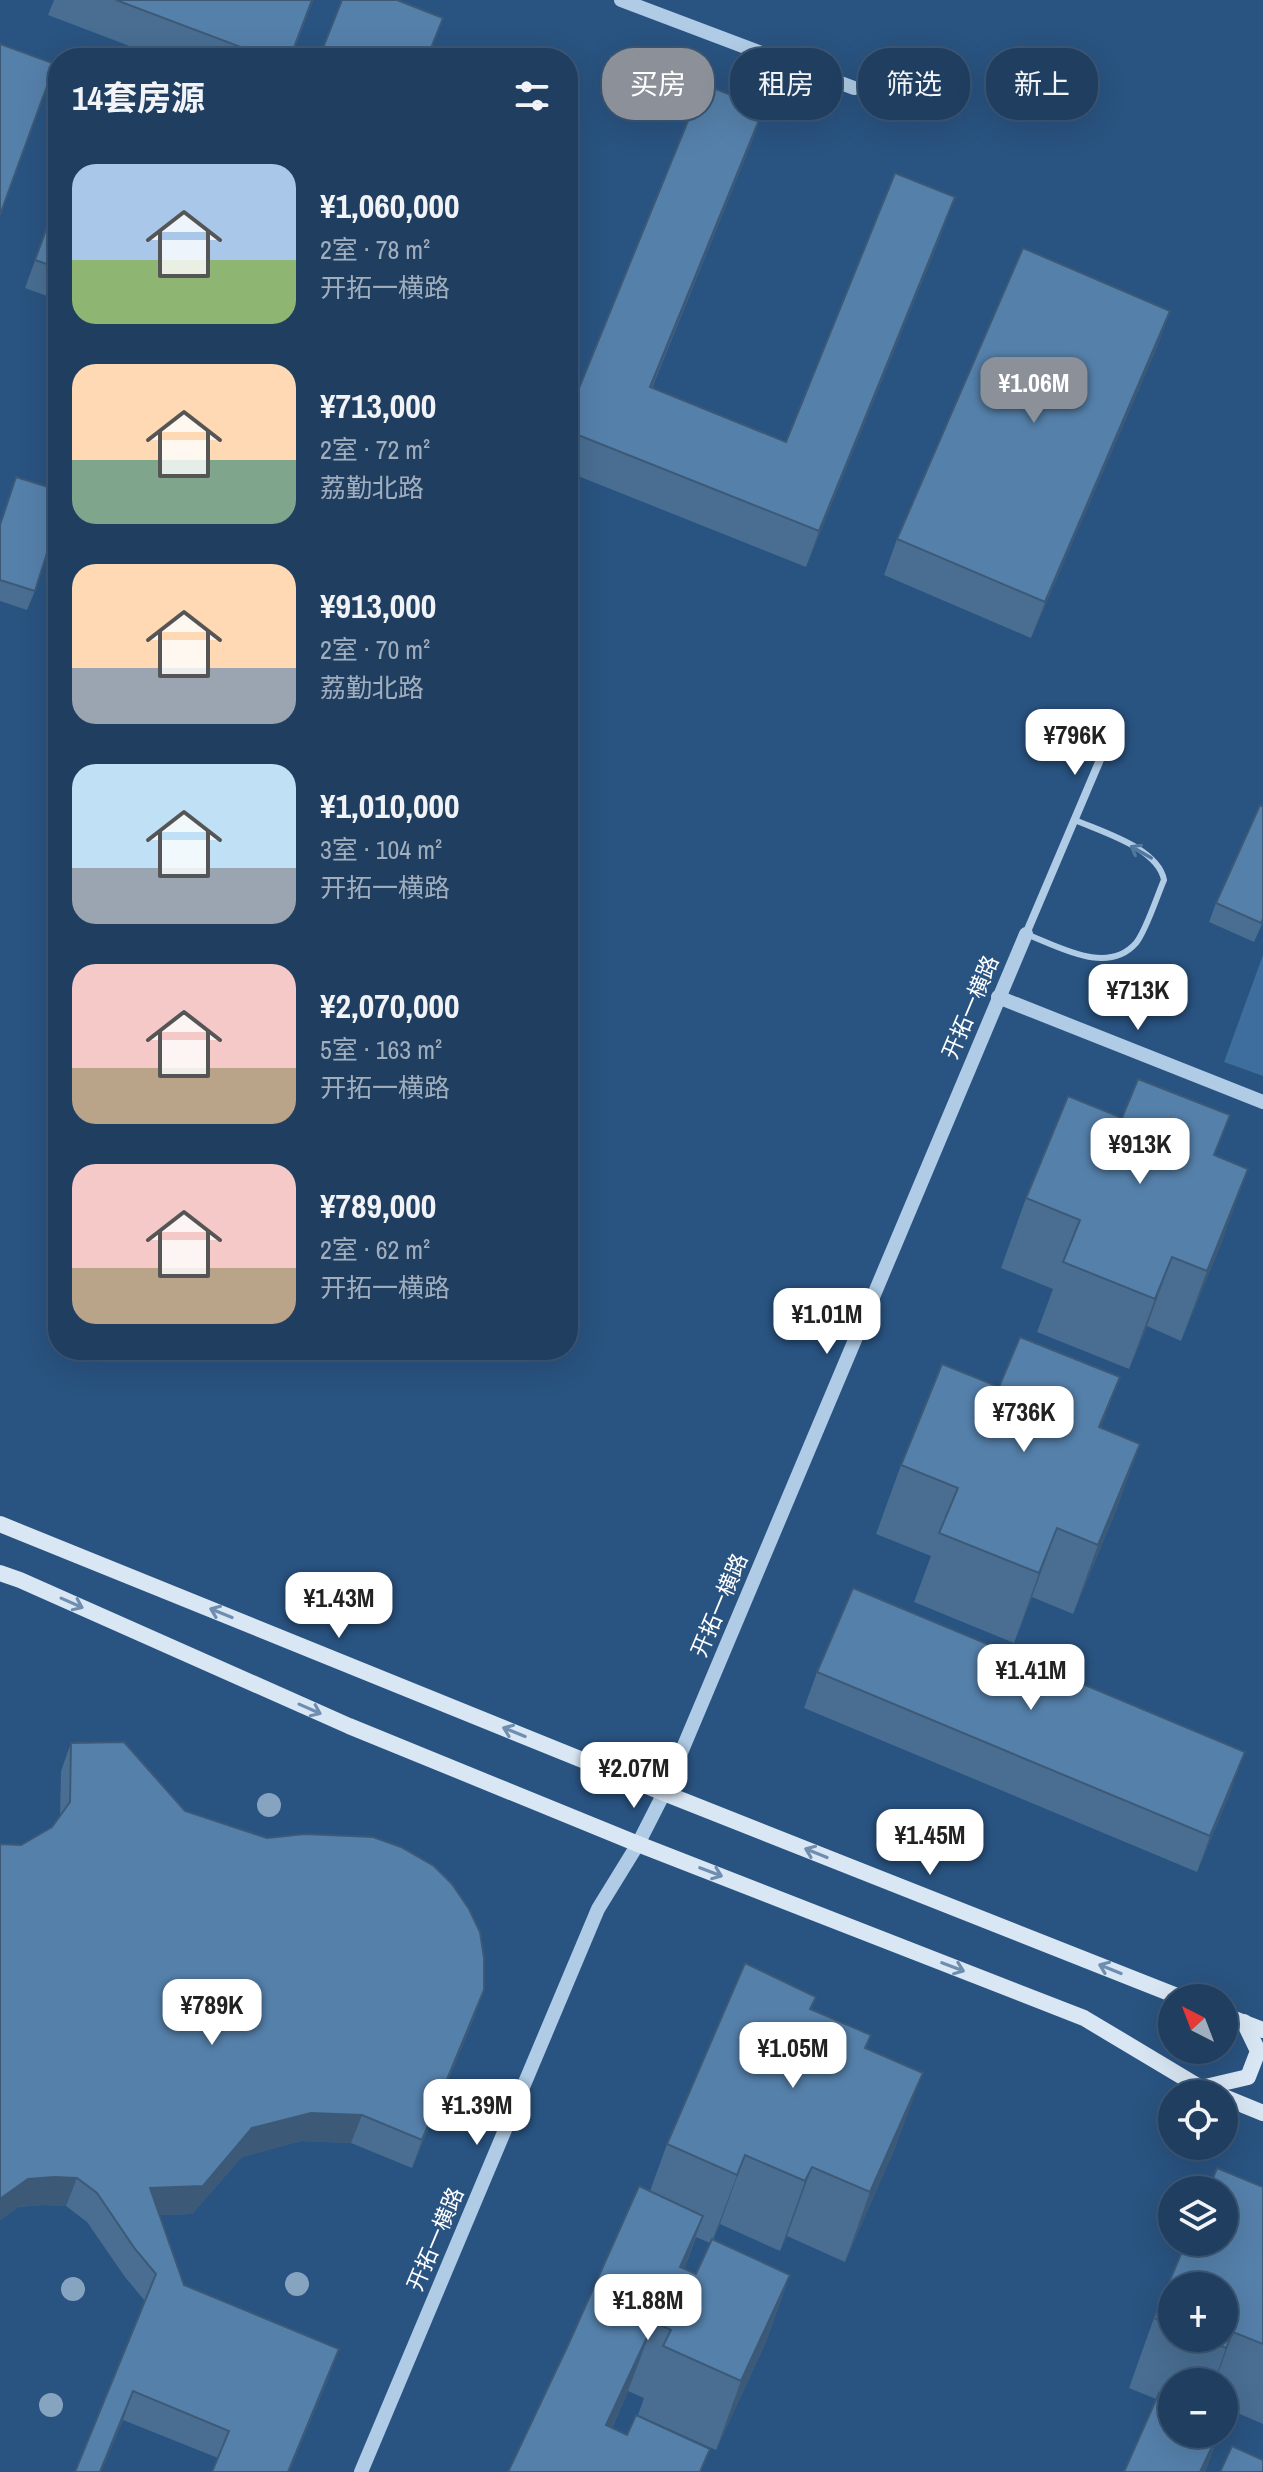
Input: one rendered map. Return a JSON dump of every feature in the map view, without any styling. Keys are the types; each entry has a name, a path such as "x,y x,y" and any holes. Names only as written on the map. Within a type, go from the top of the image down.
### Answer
{"main road":[{"path":"0,1524 664,1793 1158,1989"},
{"path":"0,1573 349,1726 638,1844 1084,2018 1189,2080"},
{"path":"1238,2020 1263,2029"},
{"path":"1238,2080 1248,2077 1258,2051 1244,2022"},
{"path":"1238,2103 1263,2113"}],"street":[{"path":"621,0 854,88"},
{"name":"开拓一横路","path":"361,2472 598,1909 638,1844 664,1793 1105,748"},
{"path":"998,997 1263,1102"}],"lane":[{"path":"1026,934 1091,958 1109,958 1124,953 1137,942 1164,880 1154,859 1140,849 1075,820"}],"shaded area":[{"path":"1263,955 1263,1076 1224,1062"}],"building":[{"path":"116,0 312,0 294,48 243,48"},
{"path":"342,0 397,0 443,18 431,48 323,48"},
{"path":"0,44 48,61 48,83 0,215"},
{"path":"714,88 730,95 730,120 759,120 650,387 786,442 895,173 955,197 819,531 578,435 578,390 688,120 714,120"},
{"path":"48,224 48,265 35,260"},
{"path":"1023,248 1170,311 1045,602 897,539"},
{"path":"16,477 48,487 48,550 35,591 0,580 0,525"},
{"path":"1260,805 1263,807 1261,923 1216,903"},
{"path":"1138,1079 1230,1115 1214,1155 1248,1169 1207,1271 1172,1257 1155,1299 1063,1262 1080,1220 1026,1198 1068,1096 1122,1118"},
{"path":"1020,1337 1120,1377 1099,1427 1140,1444 1098,1545 1057,1528 1039,1573 939,1533 958,1488 901,1465 942,1364 999,1387"},
{"path":"853,1588 1245,1752 1210,1836 817,1672"},
{"path":"124,1742 185,1811 267,1838 305,1834 373,1837 401,1847 434,1866 452,1884 480,1932 484,1990 422,2140 362,2115 311,2113 252,2128 203,2186 150,2188 184,2285 339,2349 288,2472 212,2472 229,2431 133,2391 100,2472 75,2472 156,2274 97,2193 77,2178 28,2179 0,2199 0,1844 21,1845 52,1827 70,1802 71,1743"},
{"path":"745,1963 816,1997 810,2009 871,2035 865,2048 923,2073 870,2192 812,2167 805,2181 745,2155 737,2175 667,2144"},
{"path":"1217,2168 1236,2176 1214,2176"},
{"path":"1238,2177 1263,2187 1263,2344 1238,2334 1238,2272 1173,2272 1180,2256 1238,2256"},
{"path":"639,2186 703,2216 680,2267 696,2274 712,2239 790,2275 741,2381 663,2346 671,2330 654,2322 606,2425 627,2435 636,2415 710,2449 700,2472 508,2472 569,2343"},
{"path":"1158,2395 1158,2448 1211,2448 1200,2472 1124,2472"},
{"path":"1231,2448 1263,2460 1263,2472 1220,2472"}]}
